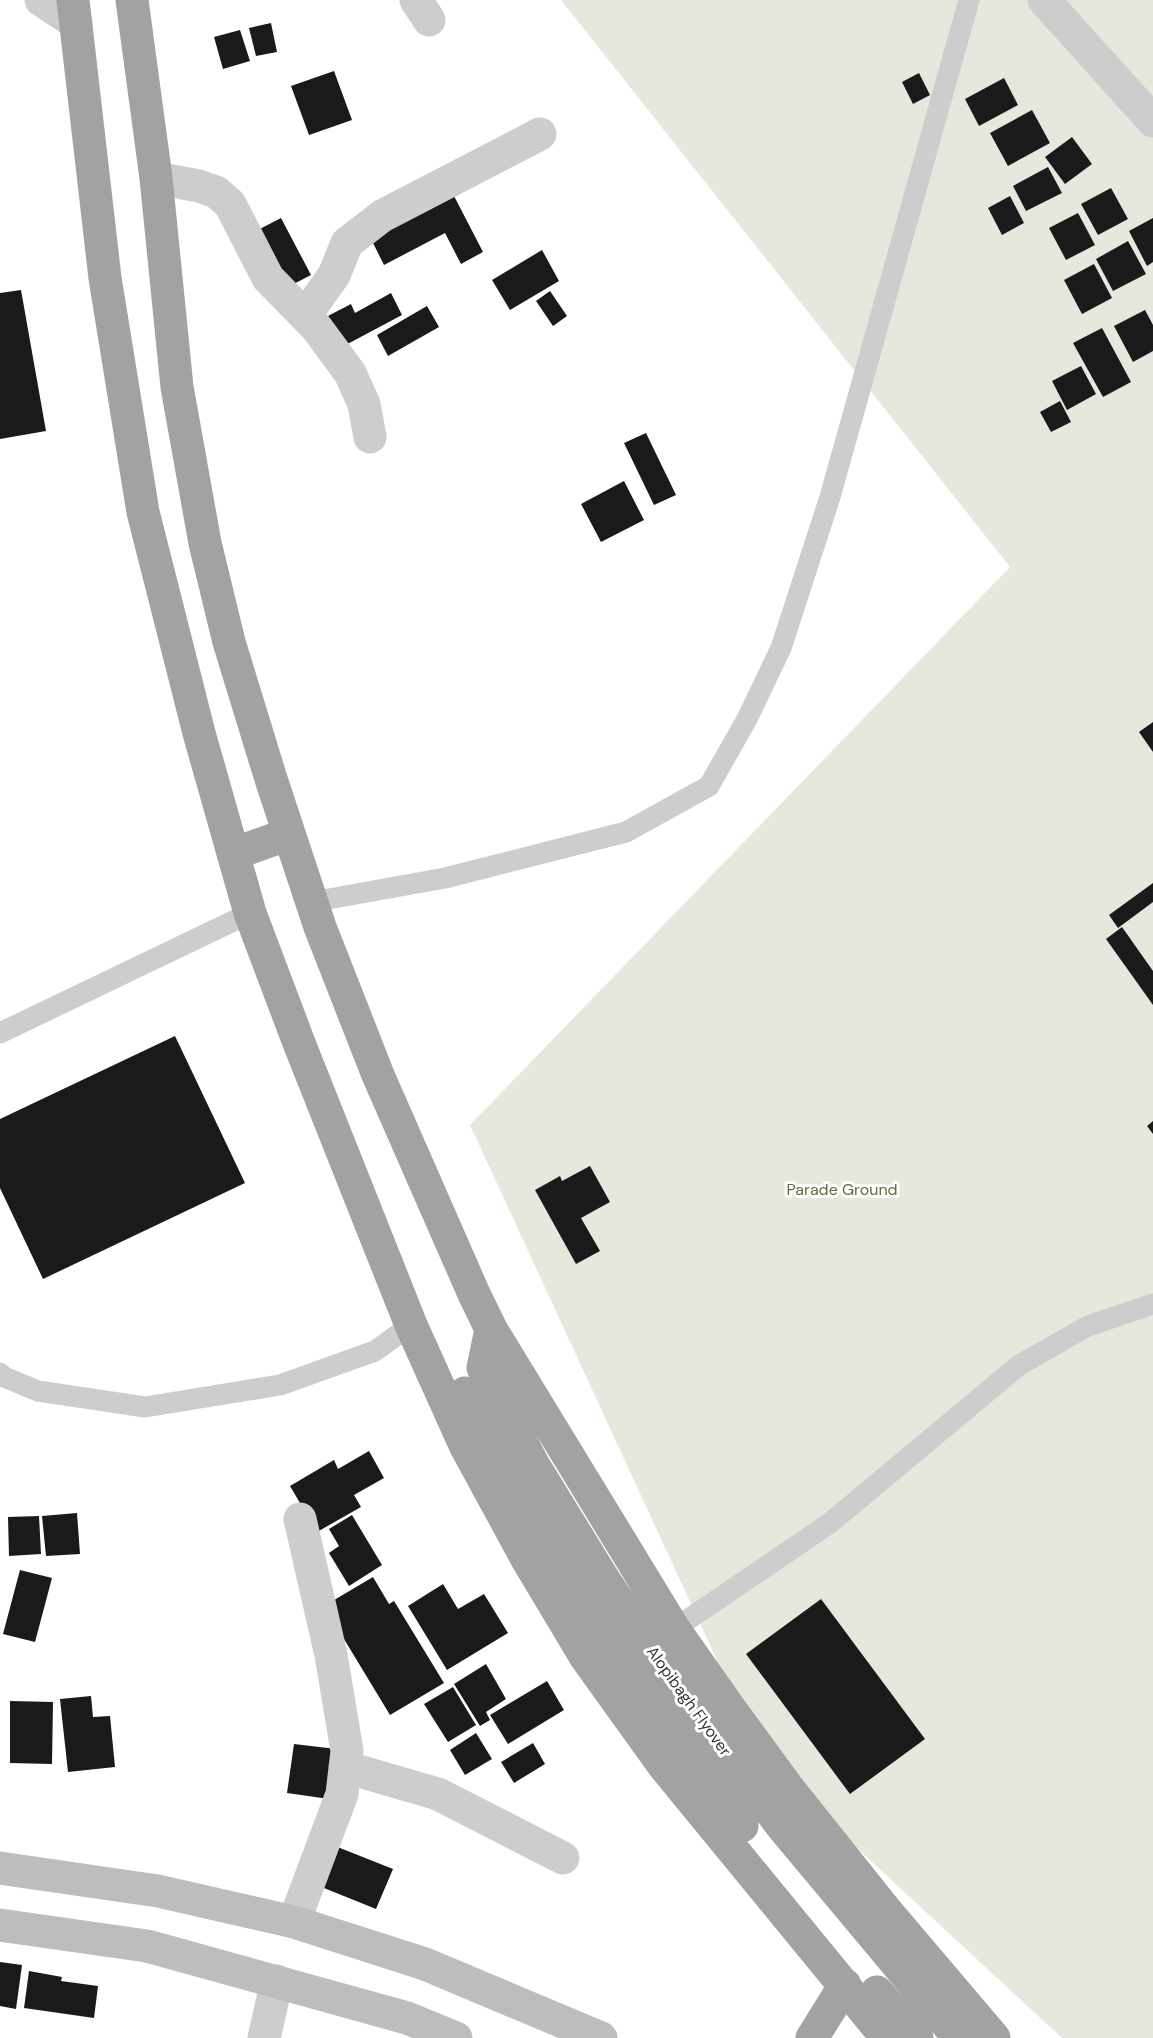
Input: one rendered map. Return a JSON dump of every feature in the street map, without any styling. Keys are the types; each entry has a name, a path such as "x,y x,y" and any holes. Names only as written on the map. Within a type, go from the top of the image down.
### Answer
{"highway":[{"path":"132,0 156,178 177,387 205,543 229,642 289,834 312,902 378,1075 474,1294 492,1329 674,1629 795,1797 894,1921 994,2038"},
{"path":"74,11 105,278 142,512 199,733 250,913 298,1043 411,1325 465,1445 527,1559 585,1656 664,1766 887,2038"},
{"path":"233,854 289,834"},
{"path":"428,1362 471,1375 492,1329"},
{"name":"Alopibagh Flyover","path":"471,1375 512,1485 554,1556 655,1712 719,1798 917,2038"},
{"name":"Alopibagh Flyover","path":"471,1375 534,1466 604,1580 691,1708 785,1830 959,2038"},
{"path":"812,2038 845,1985"}],"main road":[{"path":"0,1868 158,1891 294,1922 425,1964 601,2038"},
{"path":"0,1925 147,1946 407,2018 456,2038"}],"street":[{"path":"41,0 74,11"},
{"path":"1044,0 1153,121"},
{"path":"305,316 334,275 347,243 382,216 540,134"},
{"path":"156,178 199,186 216,192 230,204 268,278 305,316 350,373 364,404 370,437"},
{"path":"294,1922 342,1794 346,1750 331,1656 300,1519"},
{"path":"345,1767 438,1794 563,1858"},
{"path":"264,2038 277,1981"}],"lane":[{"path":"312,902 445,878 626,832 709,786 747,719 781,648 808,567 830,497 969,0"},
{"path":"0,1033 250,913"},
{"path":"674,1629 830,1523 1018,1366 1088,1326 1153,1304"},
{"path":"0,1373 4,1377 38,1391 145,1407 280,1385 375,1351 411,1325"}],"green space":[{"name":"Parade Ground","path":"561,0 1153,0 1153,2038 1062,2038 764,1762 470,1125 1010,567"}],"building":[{"path":"271,23 277,52 256,56 249,28"},
{"path":"240,30 250,61 223,69 214,37"},
{"path":"334,71 352,120 309,135 291,86"},
{"path":"919,73 930,95 913,104 902,82"},
{"path":"1004,78 1018,105 979,126 965,99"},
{"path":"1032,110 1050,143 1008,166 990,133"},
{"path":"1072,137 1092,164 1065,184 1045,157"},
{"path":"1048,167 1062,193 1026,211 1013,186"},
{"path":"1111,188 1128,219 1098,235 1081,204"},
{"path":"454,196 483,252 461,264 445,233 384,265 371,239"},
{"path":"1010,196 1024,223 1002,235 988,208"},
{"path":"1078,213 1095,245 1066,260 1049,228"},
{"path":"281,218 311,275 284,289 254,232"},
{"path":"1153,218 1153,262 1147,266 1129,231"},
{"path":"1128,241 1146,274 1113,291 1096,259"},
{"path":"542,250 559,281 510,310 492,280"},
{"path":"1094,264 1112,298 1082,314 1064,280"},
{"path":"21,290 46,431 0,439 0,293"},
{"path":"550,291 567,316 553,326 536,301"},
{"path":"391,293 402,315 340,348 324,318 351,304 355,313"},
{"path":"427,306 439,327 388,356 377,335"},
{"path":"1145,310 1153,325 1153,351 1133,362 1114,326"},
{"path":"1102,328 1131,382 1103,397 1073,343"},
{"path":"1081,366 1096,394 1067,410 1052,381"},
{"path":"1060,401 1071,422 1051,432 1040,412"},
{"path":"646,433 676,495 654,505 624,443"},
{"path":"624,481 644,520 601,542 581,504"},
{"path":"1153,722 1153,752 1139,732"},
{"path":"1153,883 1153,902 1118,928 1109,915"},
{"path":"1122,927 1153,971 1153,1005 1106,939"},
{"path":"175,1036 245,1183 43,1279 0,1188 0,1119"},
{"path":"1153,1121 1153,1134 1147,1126"},
{"path":"590,1166 610,1202 581,1218 600,1251 576,1264 535,1190 560,1176 562,1181"},
{"path":"369,1451 384,1478 354,1495 361,1507 317,1532 290,1486 334,1460 338,1469"},
{"path":"77,1513 80,1554 46,1556 42,1516"},
{"path":"352,1515 382,1565 349,1586 329,1553 339,1546 329,1529"},
{"path":"39,1516 41,1554 9,1556 8,1517"},
{"path":"20,1570 52,1578 35,1642 3,1634"},
{"path":"373,1577 389,1604 394,1601 444,1683 390,1715 324,1606"},
{"path":"443,1584 458,1609 484,1594 508,1633 447,1670 408,1606"},
{"path":"821,1599 925,1739 850,1794 746,1654"},
{"path":"486,1664 506,1699 486,1712 490,1720 480,1726 454,1684"},
{"path":"547,1681 564,1710 508,1744 490,1715"},
{"path":"453,1687 476,1725 448,1742 424,1704"},
{"path":"91,1696 93,1717 110,1716 115,1767 68,1772 60,1699"},
{"path":"10,1701 53,1702 52,1764 10,1763"},
{"path":"476,1733 492,1759 465,1775 450,1750"},
{"path":"533,1743 545,1764 514,1783 501,1762"},
{"path":"294,1744 336,1749 329,1799 287,1793"},
{"path":"335,1846 393,1869 376,1909 319,1886"},
{"path":"0,1962 22,1965 16,2009 0,2006"},
{"path":"29,1971 62,1977 61,1981 98,1986 94,2018 24,2008"}]}
